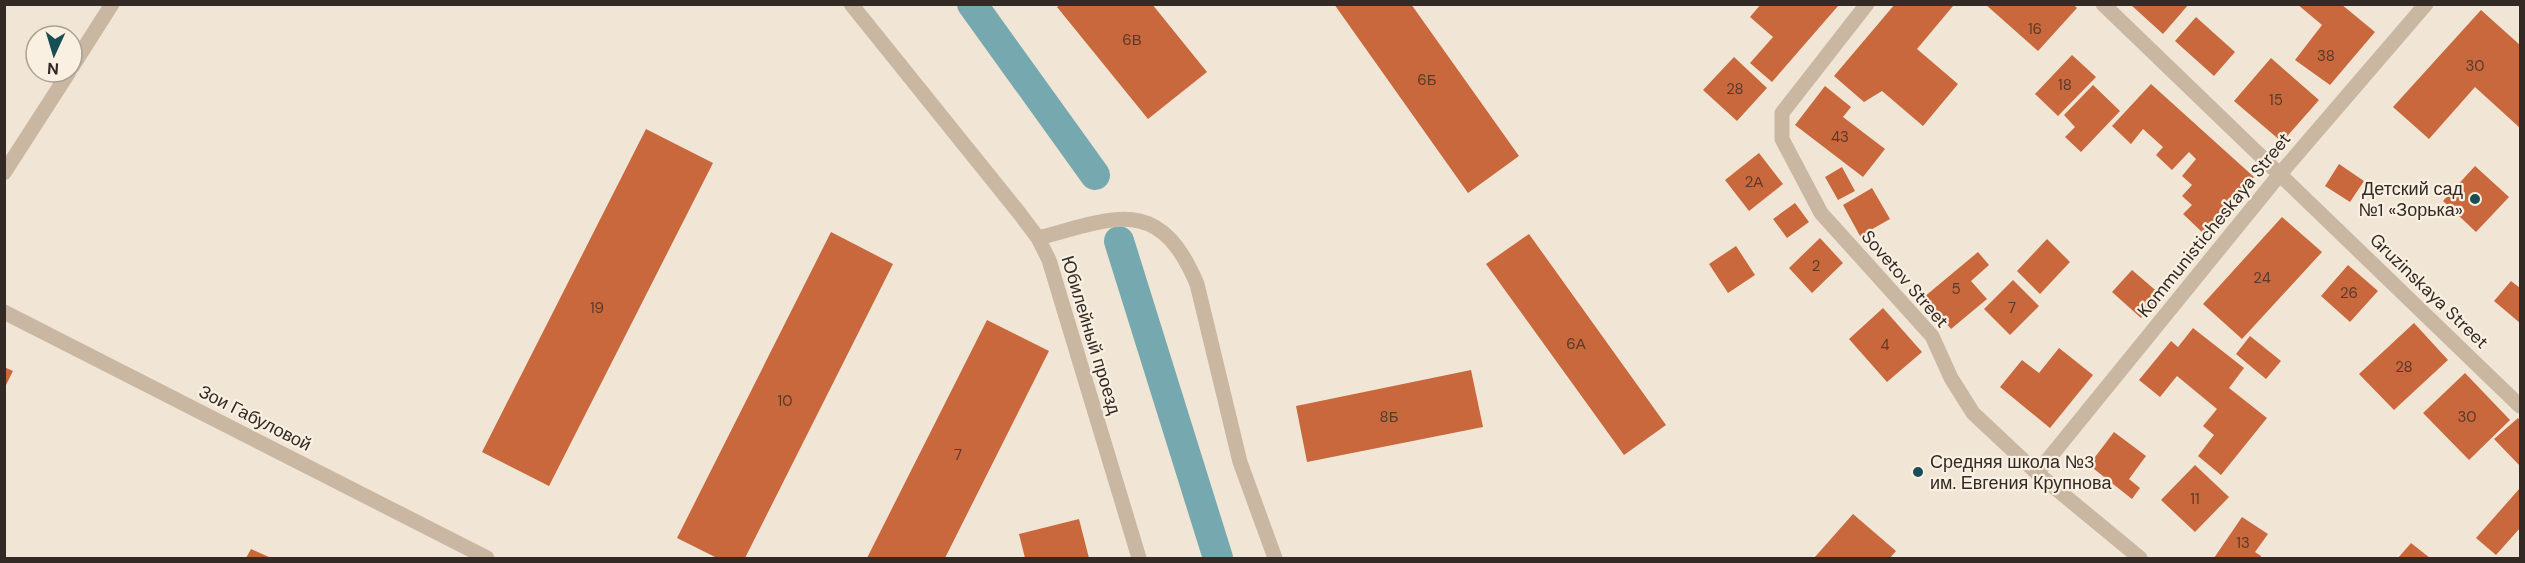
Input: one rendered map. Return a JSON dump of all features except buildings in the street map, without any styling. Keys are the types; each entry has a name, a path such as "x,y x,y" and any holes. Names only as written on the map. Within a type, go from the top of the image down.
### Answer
{"street":[{"path":"84,48 112,4"},
{"name":"Юбилейный проезд","path":"851,4 1038,238 1049,260 1139,558"},
{"name":"Sovetov Street","path":"1867,4 1782,113 1782,138 1821,213 1932,336 1951,378 1973,413 2037,473 2140,558"},
{"name":"Gruzinskaya Street","path":"2103,4 2520,406"},
{"name":"Kommunisticheskaya Street","path":"2037,473 2280,174 2426,4"},
{"path":"4,173 61,84"},
{"path":"1038,238 1112,219 1134,219 1155,226 1172,239 1187,259 1197,284 1240,462 1275,558"},
{"name":"Зои Габуловой","path":"4,312 487,558"}],"waterway":[{"path":"972,4 1095,175"},
{"path":"1119,241 1218,558"}],"place":[{"name":"Детский сад №1 «Зорька»","path":"2475,199"},
{"name":"Средняя школа №3 им. Евгения Крупнова","path":"1918,472"}]}
